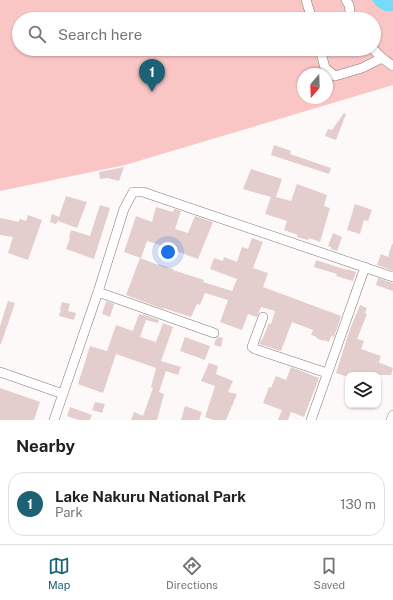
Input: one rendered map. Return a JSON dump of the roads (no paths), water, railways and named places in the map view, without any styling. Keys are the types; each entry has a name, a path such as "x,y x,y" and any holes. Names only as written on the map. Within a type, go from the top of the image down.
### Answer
{"street":[{"path":"306,0 310,12"},
{"path":"349,2 351,12"},
{"path":"322,56 325,68 335,76 362,68 382,58 393,66"},
{"path":"54,420 98,292 124,209 133,192 143,192 393,277"},
{"path":"311,420 365,267"},
{"path":"98,292 214,334"},
{"path":"263,317 252,347 327,373"},
{"path":"0,372 63,394"},
{"path":"391,420 393,415"}],"water":[{"path":"372,0 393,0 393,11 381,9"}],"place":[{"name":"Lake Nakuru National Park","path":"152,92"}]}
